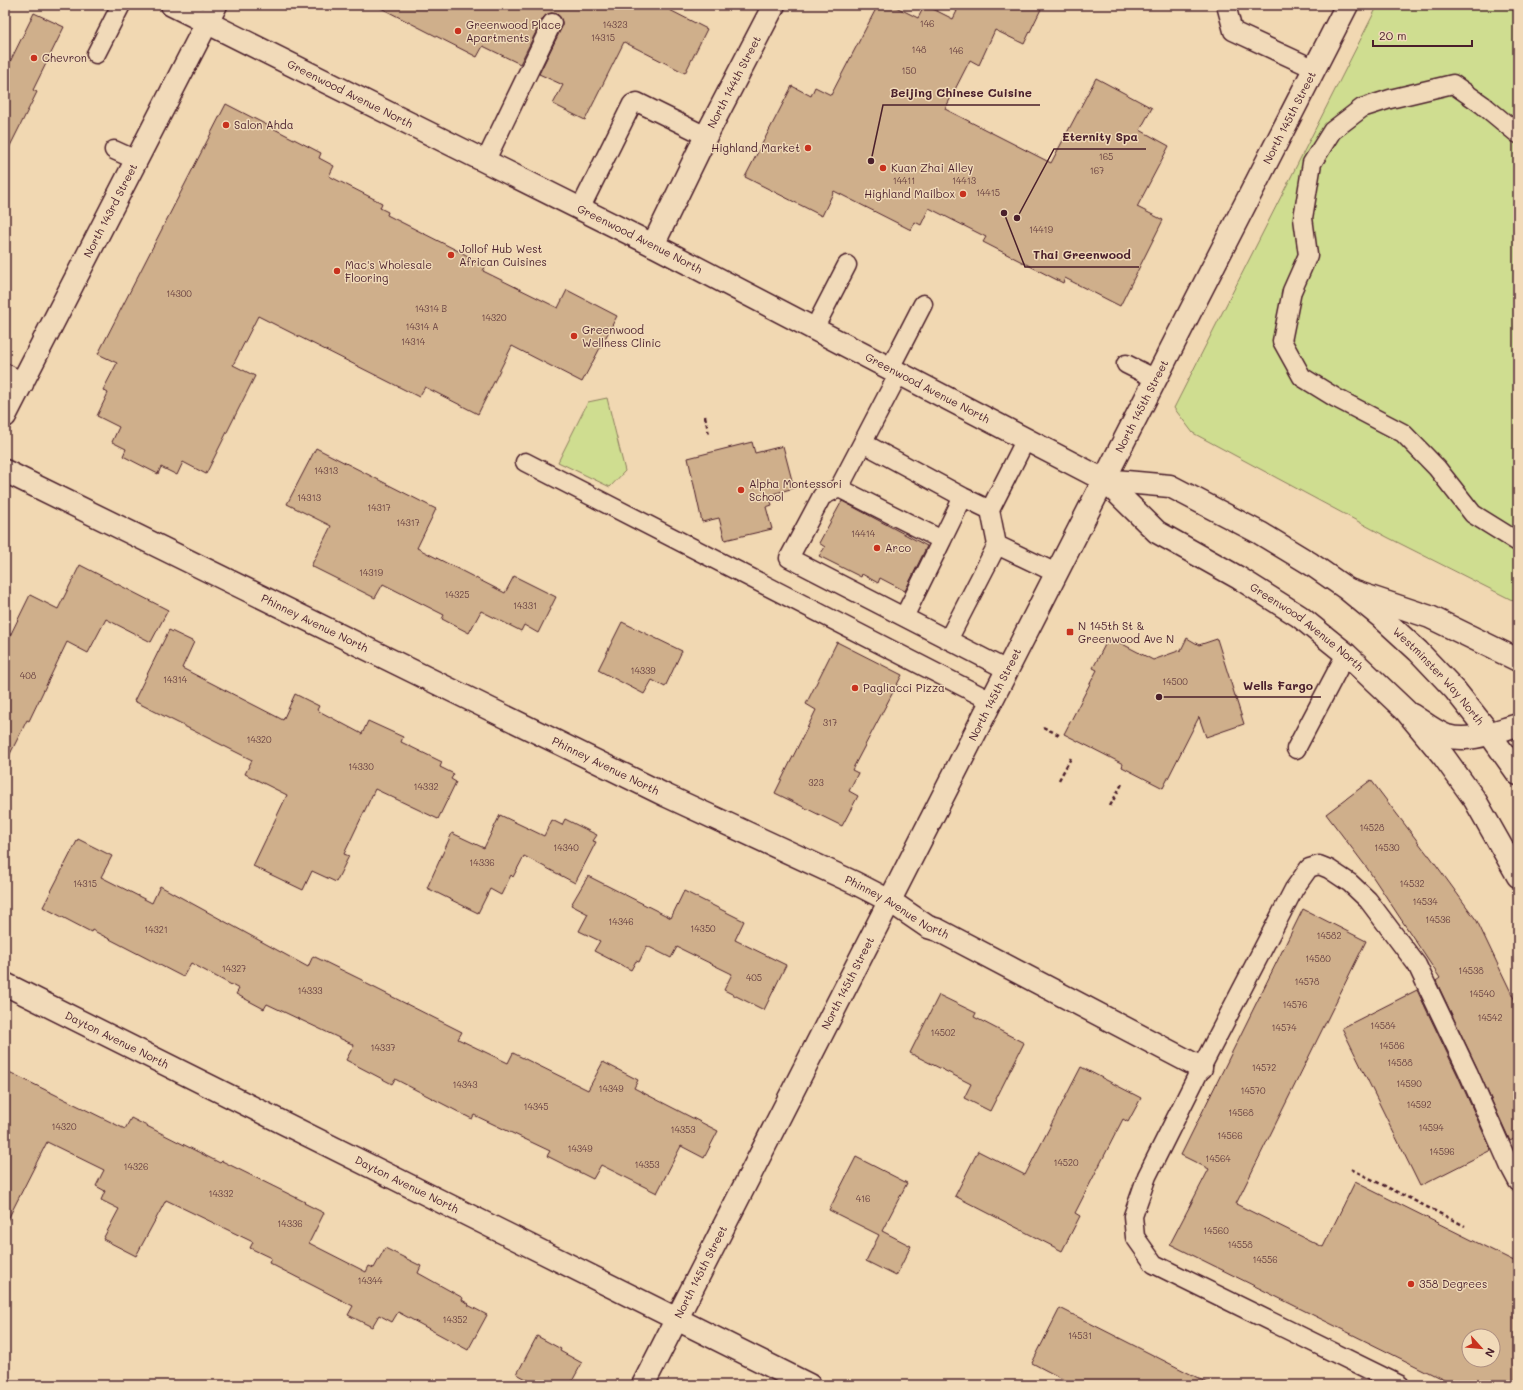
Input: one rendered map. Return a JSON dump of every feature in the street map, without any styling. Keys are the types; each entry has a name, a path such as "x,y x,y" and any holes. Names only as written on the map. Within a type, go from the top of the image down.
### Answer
{"street":[{"name":"Greenwood Avenue North","path":"172,5 211,14 485,162 653,245 1104,480 1157,532 1272,598 1299,616 1346,654 1406,711 1435,730 1447,736 1462,738 1474,737 1518,725"},
{"name":"North 144th Street","path":"653,245 706,136 774,5"},
{"name":"North 145th Street","path":"643,1385 1347,5"},
{"name":"North 143rd Street","path":"5,416 13,380 136,160 211,14"},
{"name":"Phinney Avenue North","path":"5,471 660,793 855,883 890,901 928,927 945,934 1201,1068"},
{"name":"Greenwood Avenue North","path":"1104,480 1170,486 1260,533 1310,564 1347,590 1430,617 1518,660"},
{"name":"Westminster Way North","path":"1347,590 1381,617 1418,651 1455,690 1489,732 1518,774"},
{"path":"1406,711 1444,757 1475,800 1518,876"},
{"name":"Dayton Avenue North","path":"5,984 809,1385"}],"lane":[{"path":"96,54 121,5"},
{"path":"1226,5 1233,31 1315,69"},
{"path":"485,162 552,23"},
{"path":"1518,134 1483,105 1453,84 1390,99 1362,108 1332,131 1312,163 1303,218 1308,255 1292,291 1282,341 1302,377 1336,398 1402,433 1437,468 1473,514 1518,542"},
{"path":"580,209 632,104 637,102 706,136"},
{"path":"114,150 136,160"},
{"path":"814,329 847,265"},
{"path":"923,304 863,443 839,488 822,496 790,558 1007,670"},
{"path":"1126,364 1156,380"},
{"path":"948,640 997,545 990,510 1026,439"},
{"path":"863,443 963,498 990,510"},
{"path":"525,462 991,701"},
{"path":"839,488 942,540"},
{"path":"904,617 963,498"},
{"path":"997,545 1056,573"},
{"path":"1296,750 1346,654"},
{"path":"1400,1385 1154,1264 1135,1237 1134,1216 1148,1176 1201,1068 1294,889 1309,868 1320,866 1329,869 1350,883 1368,900 1417,965 1468,1072 1510,1168 1518,1182"}],"path":[{"path":"705,416 710,435"},
{"path":"1043,727 1059,735"},
{"path":"1059,780 1072,756"},
{"path":"1110,806 1122,782"},
{"path":"1351,1169 1465,1226"}],"green space":[{"path":"1378,5 1518,5 1518,603 1387,537 1193,433 1174,408"},
{"path":"607,398 625,471 610,487 558,462 588,402"}],"building":[{"path":"375,5 660,5 707,29 685,73 624,42 585,120 553,104 563,85 539,74 562,27 562,22 557,14 551,13 543,18 520,64 483,46 477,57"},
{"path":"878,5 892,5 918,18 925,5 953,19 957,11 945,5 1043,5 1024,44 995,30 979,65 970,60 945,109 1051,163 1096,78 1152,108 1140,130 1169,146 1137,207 1163,220 1120,306 1065,278 1063,283 983,242 986,237 929,208 921,225 915,222 911,230 834,191 822,216 745,177 792,86 811,96 815,87 831,95"},
{"path":"34,13 64,27 33,90 37,92 5,156 5,72"},
{"path":"226,104 321,153 319,158 334,166 329,176 382,203 380,208 388,212 387,215 486,265 483,271 558,308 567,290 617,316 582,382 512,346 478,414 425,387 419,397 258,316 233,365 255,376 206,474 183,462 177,475 161,467 158,474 123,456 126,449 112,442 119,427 97,416 108,393 103,390 117,363 98,354"},
{"name":"Alpha Montessori School","path":"752,442 755,453 783,446 794,488 769,495 772,505 766,507 772,529 725,540 719,518 702,522 688,458"},
{"path":"316,448 436,509 417,548 505,593 514,576 556,597 538,633 524,625 521,631 481,611 469,633 442,619 444,615 383,584 375,598 311,566 331,526 287,504"},
{"name":"Arco","path":"842,501 927,546 905,591 880,578 878,583 862,574 861,577 819,556 825,547 819,543"},
{"path":"80,565 168,610 151,642 106,619 88,653 67,642 29,721 27,720 5,764 5,646 30,595 58,609"},
{"path":"622,622 682,651 665,687 652,680 644,694 598,670"},
{"path":"169,630 194,642 182,668 283,720 295,694 319,706 317,710 362,734 368,721 403,737 401,742 442,762 440,767 454,774 451,779 456,782 438,819 375,789 344,854 349,856 336,882 312,871 303,890 253,866 287,795 245,774 252,760 134,701"},
{"path":"1109,637 1153,660 1181,650 1187,638 1199,645 1217,639 1244,724 1206,737 1199,717 1163,788 1122,767 1123,764 1064,734 1097,670 1093,668"},
{"path":"837,642 902,675 852,770 858,773 849,791 858,796 842,826 775,793 816,710 806,704"},
{"path":"1371,780 1429,855 1477,921 1518,1007 1518,1137 1510,1141 1436,981 1440,978 1367,868 1326,814"},
{"path":"500,815 544,836 552,820 562,825 565,819 597,835 593,841 596,842 575,883 524,856 513,877 511,875 501,895 490,889 478,913 427,888 452,833 484,848"},
{"path":"78,839 112,856 101,877 152,903 160,886 308,967 313,956 364,981 363,982 462,1032 458,1039 508,1063 513,1053 588,1090 603,1062 638,1080 634,1088 718,1131 704,1158 681,1146 657,1193 601,1165 593,1179 547,1156 550,1151 474,1115 472,1119 395,1079 392,1084 346,1060 354,1045 267,1004 264,1009 236,994 239,989 191,963 183,977 92,930 91,932 43,907"},
{"path":"588,876 671,918 684,891 744,921 735,940 786,965 764,1010 724,990 732,974 677,947 671,958 647,946 639,962 636,961 631,970 594,951 600,941 579,931 588,914 571,905"},
{"path":"1303,909 1366,941 1236,1204 1323,1247 1355,1182 1518,1263 1518,1385 1454,1385 1170,1244 1209,1169 1181,1155"},
{"path":"1417,990 1491,1150 1420,1186 1342,1028"},
{"path":"939,995 976,1013 974,1017 1024,1043 990,1111 964,1098 971,1084 910,1053"},
{"path":"1081,1067 1141,1098 1128,1122 1123,1119 1075,1213 1080,1216 1062,1251 955,1196 978,1151 1025,1175"},
{"path":"5,1070 125,1129 131,1118 220,1163 222,1161 305,1202 304,1203 324,1213 309,1243 366,1272 369,1266 374,1268 385,1248 421,1266 418,1273 463,1298 462,1300 469,1304 468,1305 487,1315 468,1350 398,1312 392,1322 379,1315 372,1327 348,1315 353,1306 269,1263 271,1258 250,1248 253,1242 166,1200 136,1256 103,1239 119,1209 101,1200 105,1191 96,1186 104,1170 47,1142 5,1225"},
{"path":"856,1157 907,1183 882,1231 911,1246 896,1276 866,1261 879,1235 829,1210"},
{"path":"1060,1308 1212,1385 1074,1385 1032,1363"},
{"path":"537,1336 561,1349 560,1351 582,1363 570,1385 537,1385 517,1374"}],"place":[{"name":"Greenwood Place Apartments","path":"458,31"},
{"name":"Chevron","path":"34,58"},
{"name":"Salon Ahda","path":"226,125"},
{"name":"Highland Market","path":"808,148"},
{"name":"Beijing Chinese Cuisine","path":"871,161"},
{"name":"Kuan Zhai Alley","path":"883,168"},
{"name":"Highland Mailbox","path":"963,194"},
{"name":"Thai Greenwood","path":"1004,213"},
{"name":"Eternity Spa","path":"1017,218"},
{"name":"Jollof Hub West African Cuisines","path":"451,255"},
{"name":"Mac's Wholesale Flooring","path":"337,271"},
{"name":"Greenwood Wellness Clinic","path":"574,336"},
{"name":"Alpha Montessori School","path":"741,490"},
{"name":"Arco","path":"877,548"},
{"name":"N 145th St & Greenwood Ave N","path":"1070,632"},
{"name":"Pagliacci Pizza","path":"855,688"},
{"name":"Wells Fargo","path":"1159,697"},
{"name":"358 Degrees","path":"1411,1284"}]}
